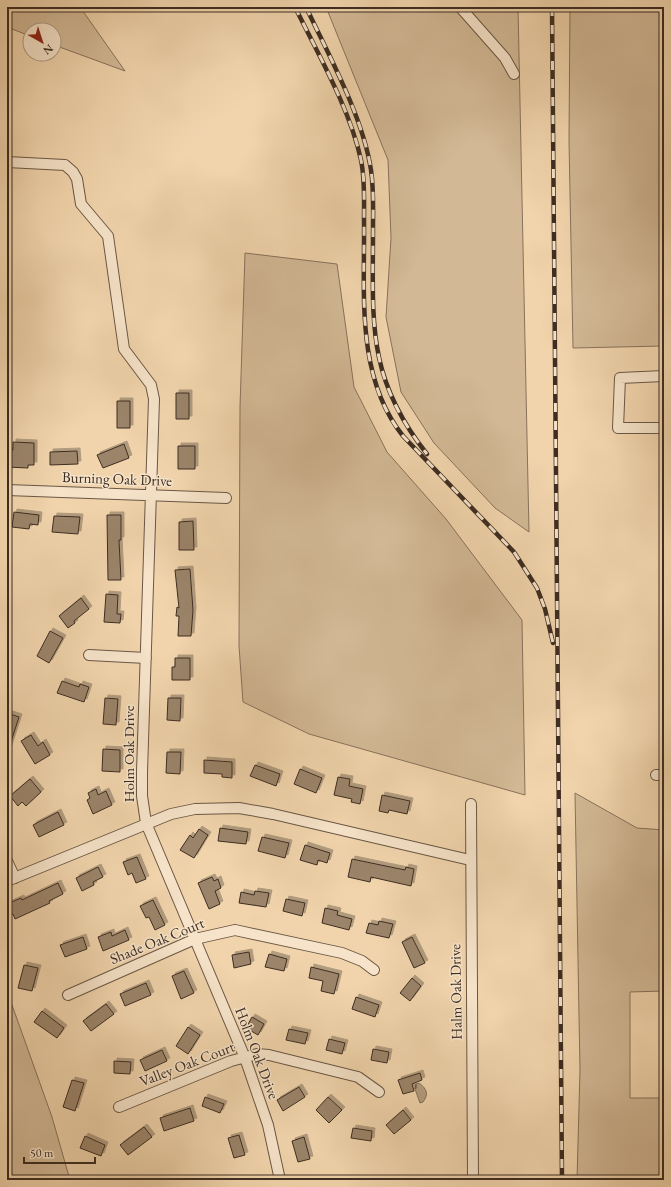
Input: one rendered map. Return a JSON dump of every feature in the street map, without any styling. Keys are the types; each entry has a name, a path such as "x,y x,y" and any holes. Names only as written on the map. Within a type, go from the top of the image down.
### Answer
{"street":[{"path":"460,7 505,58 514,74"},
{"name":"Holm Oak Drive","path":"7,162 65,165 73,172 77,180 81,204 108,236 124,349 151,385 154,399 142,772 142,796 146,823 245,1058 268,1125 280,1180"},
{"path":"664,376 620,378 618,428 664,428"},
{"name":"Burning Oak Drive","path":"7,490 151,494 226,498"},
{"path":"89,655 146,658"},
{"name":"Halm Oak Drive","path":"471,804 470,860 473,1180"},
{"path":"7,861 11,880 146,823 195,808 214,807 239,808 273,814 470,860"},
{"name":"Shade Oak Court","path":"68,995 195,939 220,932 235,930 342,953 362,961 374,970"},
{"name":"Valley Oak Court","path":"119,1107 231,1061 257,1054 269,1055 358,1077 379,1092"}],"shaded area":[{"path":"7,7 80,7 125,71 62,48 62,22 22,22 22,33 7,27"},
{"path":"326,7 518,7 529,532 495,508 434,443 401,392 386,317 391,238 388,160"},
{"path":"570,7 664,7 664,346 573,348 569,140"},
{"path":"245,253 337,264 354,387 387,452 446,519 522,620 525,795 309,734 243,702 239,646 240,407"},
{"path":"575,793 637,828 664,830 664,991 630,992 630,1098 664,1098 664,1180 577,1180 580,1070"},
{"path":"7,991 52,1117 70,1180 7,1180"},
{"path":"419,1083 424,1087 426,1092 425,1099 420,1103 415,1089 416,1084"}],"building":[{"path":"176,393 189,393 189,419 176,419"},
{"path":"117,401 130,401 130,428 117,428"},
{"path":"13,442 34,443 34,465 28,465 28,468 7,467 7,450 13,450"},
{"path":"124,444 129,458 103,468 97,455"},
{"path":"178,446 195,446 195,469 178,469"},
{"path":"77,451 78,464 50,465 50,452"},
{"path":"14,512 39,515 38,525 30,524 29,529 12,527"},
{"path":"107,515 121,515 121,540 119,540 121,580 108,580"},
{"path":"54,516 80,517 78,534 52,532"},
{"path":"193,521 194,550 179,550 179,522"},
{"path":"190,569 193,610 191,636 178,636 179,616 176,616 177,607 179,608 175,570"},
{"path":"106,594 118,595 117,614 121,614 120,623 104,622"},
{"path":"81,598 89,609 68,628 59,616"},
{"path":"50,631 63,638 49,663 37,656"},
{"path":"175,658 190,658 190,680 172,680 172,667 175,667"},
{"path":"62,681 79,687 80,684 89,687 84,702 57,693"},
{"path":"105,698 118,699 116,725 103,724"},
{"path":"168,698 181,698 180,721 167,720"},
{"path":"7,713 19,717 9,748 7,748"},
{"path":"31,735 38,746 43,742 50,755 35,764 21,741"},
{"path":"103,749 120,750 120,772 102,771"},
{"path":"167,752 181,752 180,774 166,773"},
{"path":"204,760 232,762 232,778 222,777 222,774 204,773"},
{"path":"255,765 280,774 276,786 250,776"},
{"path":"300,769 322,778 316,793 294,784"},
{"path":"338,777 350,779 349,786 363,789 360,804 351,802 352,799 334,795"},
{"path":"30,779 41,792 26,806 22,802 18,806 10,796"},
{"path":"96,789 98,795 106,791 112,805 93,814 87,800 90,798 88,793"},
{"path":"382,795 410,801 407,814 389,810 388,813 379,811"},
{"path":"58,812 64,825 39,837 33,825"},
{"path":"220,828 248,832 246,844 218,841"},
{"path":"199,829 208,835 194,858 180,850 190,835 193,838"},
{"path":"262,837 289,843 285,858 258,851"},
{"path":"305,845 330,853 327,863 318,860 317,865 300,860"},
{"path":"137,857 146,879 136,883 132,873 128,875 123,862"},
{"path":"352,859 405,870 406,867 414,869 411,886 371,877 370,882 348,877"},
{"path":"98,867 103,877 93,882 94,885 82,891 76,878"},
{"path":"212,877 214,881 218,879 221,888 215,891 220,904 209,909 198,883"},
{"path":"58,883 63,894 49,901 50,903 15,919 13,914 7,916 7,904 21,898 22,900"},
{"path":"255,891 269,893 266,907 239,903 241,892 254,895"},
{"path":"286,899 305,903 302,916 283,911"},
{"path":"153,900 165,925 155,930 149,917 146,918 140,906"},
{"path":"325,908 338,911 337,915 352,919 349,930 322,923"},
{"path":"379,921 393,924 389,938 366,933 369,923 378,925"},
{"path":"125,930 129,940 103,951 98,937 111,932 112,936"},
{"path":"83,937 87,949 65,957 60,945"},
{"path":"412,937 425,963 414,968 402,942"},
{"path":"249,952 251,964 234,968 232,955"},
{"path":"269,954 287,959 284,971 265,967"},
{"path":"24,965 38,968 32,991 18,988"},
{"path":"311,967 339,974 334,994 321,991 323,981 309,978"},
{"path":"184,971 194,993 181,999 172,976"},
{"path":"412,978 421,986 410,1001 400,993"},
{"path":"146,983 151,995 125,1006 120,994"},
{"path":"356,997 379,1005 375,1017 352,1009"},
{"path":"106,1004 114,1014 91,1031 83,1021"},
{"path":"42,1011 64,1028 57,1038 34,1022"},
{"path":"252,1017 264,1024 258,1035 246,1028"},
{"path":"188,1027 200,1035 188,1054 176,1046"},
{"path":"289,1029 308,1033 305,1044 286,1040"},
{"path":"329,1039 345,1043 342,1054 326,1050"},
{"path":"373,1049 389,1052 387,1063 371,1060"},
{"path":"162,1050 167,1061 145,1071 140,1060"},
{"path":"114,1061 131,1062 130,1074 114,1073"},
{"path":"420,1073 422,1080 412,1084 414,1091 403,1094 398,1080"},
{"path":"72,1080 84,1083 75,1111 63,1107"},
{"path":"299,1087 305,1097 283,1111 277,1100"},
{"path":"205,1097 224,1104 220,1113 202,1106"},
{"path":"328,1097 342,1110 329,1123 316,1110"},
{"path":"190,1108 194,1121 164,1131 160,1118"},
{"path":"403,1110 411,1120 394,1134 386,1125"},
{"path":"144,1127 152,1137 128,1155 120,1145"},
{"path":"353,1128 372,1131 371,1141 351,1138"},
{"path":"239,1135 245,1155 234,1158 228,1138"},
{"path":"85,1136 105,1145 101,1156 80,1148"},
{"path":"304,1137 310,1159 298,1162 292,1141"}],"railway":[{"path":"295,7 341,102 356,141 361,160 364,190 364,304 370,360 377,387 388,412 403,436 514,552 537,588 545,609 553,643"},
{"path":"306,7 335,66 353,108 367,150 373,185 374,321 377,348 383,374 393,399 407,426 427,454"},
{"path":"552,7 562,1180"}]}
